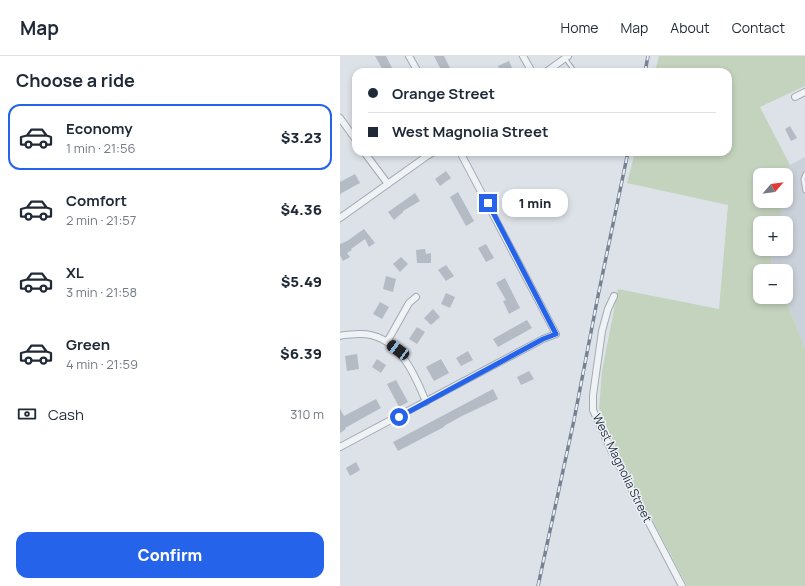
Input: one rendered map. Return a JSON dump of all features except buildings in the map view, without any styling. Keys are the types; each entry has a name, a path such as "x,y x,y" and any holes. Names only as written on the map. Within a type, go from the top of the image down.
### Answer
{"street":[{"path":"409,56 416,68"},
{"path":"523,56 530,68"},
{"path":"552,68 567,57"},
{"path":"795,97 805,92"},
{"path":"340,118 352,134"},
{"path":"367,156 388,184"},
{"path":"340,218 427,156"},
{"path":"340,447 543,339 556,334 462,156"},
{"name":"West Magnolia Street","path":"614,296 608,309 602,331 593,395 593,410 612,452 682,586"},
{"path":"387,342 409,303 416,297"},
{"path":"340,336 363,334 374,336 387,342 398,350 418,381 426,402"}],"lane":[{"path":"567,57 573,68"},
{"path":"805,174 802,179 805,191"}],"shaded area":[{"path":"805,157 805,349 788,304 793,304 793,264 772,264 771,262 772,256 793,256 793,216 780,216 782,208 793,208 793,168 789,168 790,165"}],"green space":[{"path":"659,56 805,56 805,86 760,107 790,165 789,168 753,168 753,208 782,208 780,216 753,216 753,256 772,256 772,264 753,264 753,304 788,304 805,349 805,586 687,586 624,466 599,409 602,371 618,289 719,309 728,205 627,183 634,156 732,156 732,68 656,68"}],"railway":[{"path":"646,68 648,56"},
{"path":"538,586 574,420 627,156"}],"route":[{"path":"399,417 543,339 556,334 488,203"}]}
